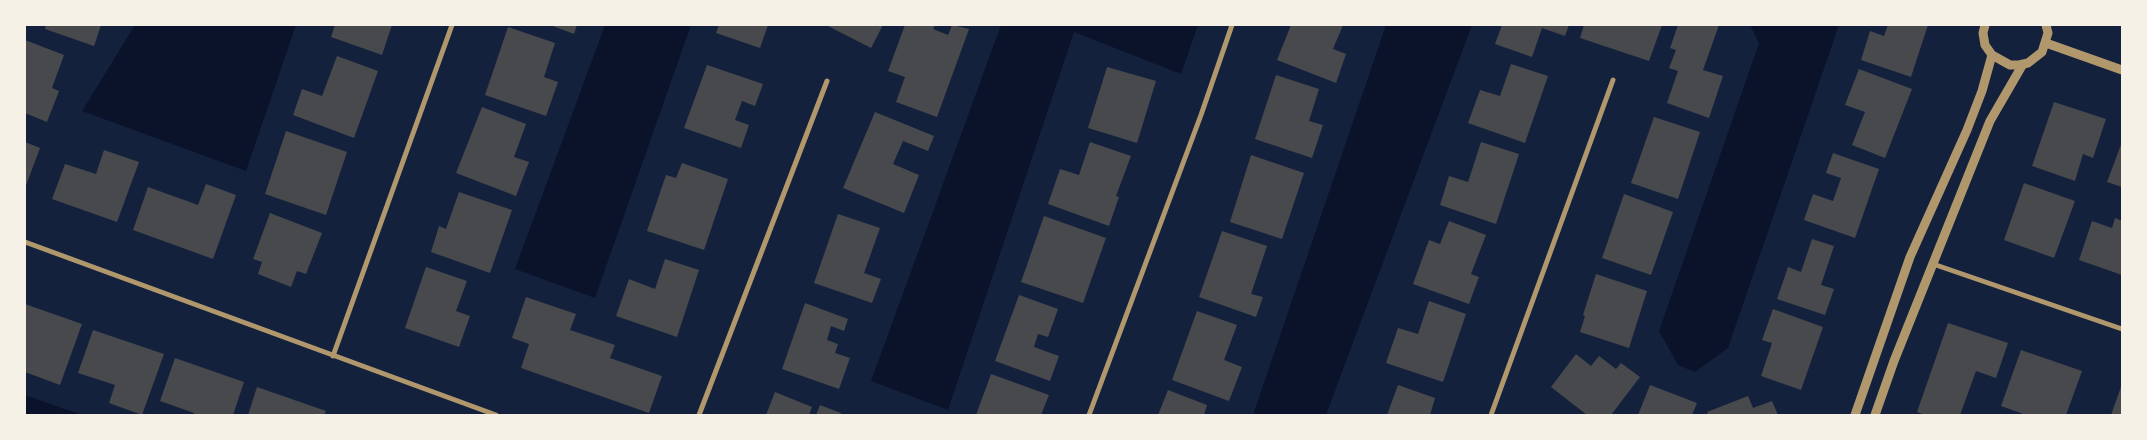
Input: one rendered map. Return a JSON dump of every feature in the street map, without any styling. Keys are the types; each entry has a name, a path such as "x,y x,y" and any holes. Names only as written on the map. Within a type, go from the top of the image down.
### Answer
{"street":[{"path":"333,356 452,25"},
{"path":"1089,415 1202,115 1232,25"},
{"path":"1985,25 1983,33 1986,45 1992,55 2010,65 2023,64 2036,58 2046,43 2046,25"},
{"path":"2046,43 2122,70"},
{"path":"1855,415 1910,256 1967,130 1982,91 1992,55"},
{"path":"1876,415 1894,361 1990,121 2023,64"},
{"path":"1491,415 1613,80"},
{"path":"699,415 827,81"},
{"path":"25,242 496,415"},
{"path":"1932,264 2122,329"}],"water":[{"path":"135,25 296,25 246,171 82,111"},
{"path":"605,25 691,25 595,298 515,269"},
{"path":"1001,25 1198,25 1181,74 1074,32 948,410 871,381"},
{"path":"1386,25 1472,25 1326,415 1253,415"},
{"path":"1750,25 1839,25 1728,348 1695,372 1678,365 1659,331 1759,43"},
{"path":"25,395 82,415 25,415"}],"building":[{"path":"46,25 101,25 94,46 45,29"},
{"path":"335,25 392,25 382,55 331,37"},
{"path":"550,25 577,25 574,34"},
{"path":"719,25 768,25 760,48 716,33"},
{"path":"826,25 883,25 871,48"},
{"path":"905,25 935,25 933,29 948,35 952,25 969,29 937,117 896,102 905,77 888,71"},
{"path":"1291,25 1343,25 1333,49 1346,54 1336,83 1277,60"},
{"path":"1502,25 1569,25 1565,36 1542,28 1532,57 1495,44"},
{"path":"1584,25 1662,25 1649,61 1580,38"},
{"path":"1678,25 1719,25 1703,70 1723,76 1709,118 1667,103 1678,71 1669,68 1676,50 1670,48"},
{"path":"1888,25 1928,25 1911,77 1861,60 1870,31 1884,36"},
{"path":"508,27 555,43 544,77 558,82 546,116 485,95"},
{"path":"25,40 64,55 52,88 59,91 47,122 25,113"},
{"path":"337,56 378,71 354,138 293,115 302,89 322,96"},
{"path":"1511,64 1548,76 1525,143 1468,123 1480,90 1500,96"},
{"path":"707,65 763,84 755,106 742,101 735,120 749,125 741,148 684,128"},
{"path":"1107,67 1156,81 1137,143 1088,128"},
{"path":"1859,69 1912,89 1885,158 1852,145 1865,112 1845,105"},
{"path":"1276,75 1319,89 1309,121 1323,125 1312,158 1255,139"},
{"path":"2054,102 2106,119 2093,158 2083,154 2075,181 2032,166"},
{"path":"482,107 526,124 514,157 529,162 516,196 456,173"},
{"path":"875,112 934,136 928,151 903,141 893,164 919,175 904,213 843,188"},
{"path":"1654,117 1700,132 1678,199 1631,183"},
{"path":"286,131 347,152 326,215 265,194"},
{"path":"25,142 40,148 25,188"},
{"path":"1090,142 1131,156 1116,196 1119,197 1109,226 1048,204 1060,169 1079,175"},
{"path":"1481,142 1519,154 1496,224 1440,205 1449,176 1468,182"},
{"path":"2122,142 2122,187 2107,182"},
{"path":"104,150 139,162 117,222 52,199 65,164 96,174"},
{"path":"1833,153 1879,169 1855,238 1804,220 1813,194 1833,201 1841,178 1826,173"},
{"path":"1251,155 1304,173 1282,239 1230,222"},
{"path":"682,163 728,179 704,250 647,231 666,175 676,178"},
{"path":"2024,183 2075,201 2054,258 2004,240"},
{"path":"206,184 236,195 213,259 133,230 148,187 198,205"},
{"path":"459,192 512,210 490,273 431,252 439,226 446,229"},
{"path":"1624,194 1673,212 1651,275 1602,258"},
{"path":"270,213 322,233 306,274 297,271 291,287 258,274 262,262 253,259"},
{"path":"838,214 880,228 864,273 881,279 872,303 814,283"},
{"path":"1044,216 1106,238 1083,303 1021,282"},
{"path":"2115,218 2122,221 2122,275 2079,260 2092,221 2112,228"},
{"path":"1449,221 1486,235 1471,274 1479,277 1469,304 1413,284 1429,240 1440,244"},
{"path":"1222,231 1267,246 1251,294 1263,297 1256,317 1199,297"},
{"path":"1812,239 1834,246 1821,285 1834,289 1825,315 1777,299 1788,267 1801,272"},
{"path":"665,259 699,270 677,337 616,316 629,279 655,289"},
{"path":"426,267 467,281 456,311 470,316 459,347 405,328"},
{"path":"1596,274 1647,291 1629,348 1580,332 1585,316 1583,315"},
{"path":"1019,295 1058,309 1048,337 1038,334 1034,347 1059,356 1050,381 995,361"},
{"path":"526,297 576,314 570,330 615,345 610,358 662,376 649,413 521,368 529,344 512,338"},
{"path":"1429,301 1466,314 1443,382 1386,363 1398,328 1418,334"},
{"path":"805,303 848,319 844,331 831,326 827,340 838,344 835,353 850,358 839,389 782,369"},
{"path":"25,304 82,324 60,385 25,372"},
{"path":"1773,309 1823,327 1801,390 1761,376 1772,343 1762,340"},
{"path":"1197,311 1237,325 1224,360 1242,367 1229,401 1172,380"},
{"path":"1948,323 2008,343 1996,378 1976,371 1960,415 1925,415 1917,412"},
{"path":"93,330 164,354 142,415 109,403 115,385 78,373"},
{"path":"2021,350 2082,371 2066,415 2026,415 2001,406"},
{"path":"1576,354 1591,366 1599,356 1616,369 1621,363 1640,377 1611,415 1587,415 1551,387"},
{"path":"175,358 244,382 233,415 193,415 194,413 160,401"},
{"path":"991,374 1049,395 1041,415 976,415"},
{"path":"2122,384 2122,415 2111,415"},
{"path":"1398,385 1435,398 1430,415 1387,415"},
{"path":"1650,385 1697,403 1692,415 1638,415"},
{"path":"257,387 326,411 324,415 248,415"},
{"path":"1168,390 1207,405 1204,415 1158,415"},
{"path":"775,392 812,407 809,415 766,415"},
{"path":"1748,396 1753,408 1772,401 1778,415 1708,415 1707,412"},
{"path":"820,405 841,413 840,415 816,415"}]}
